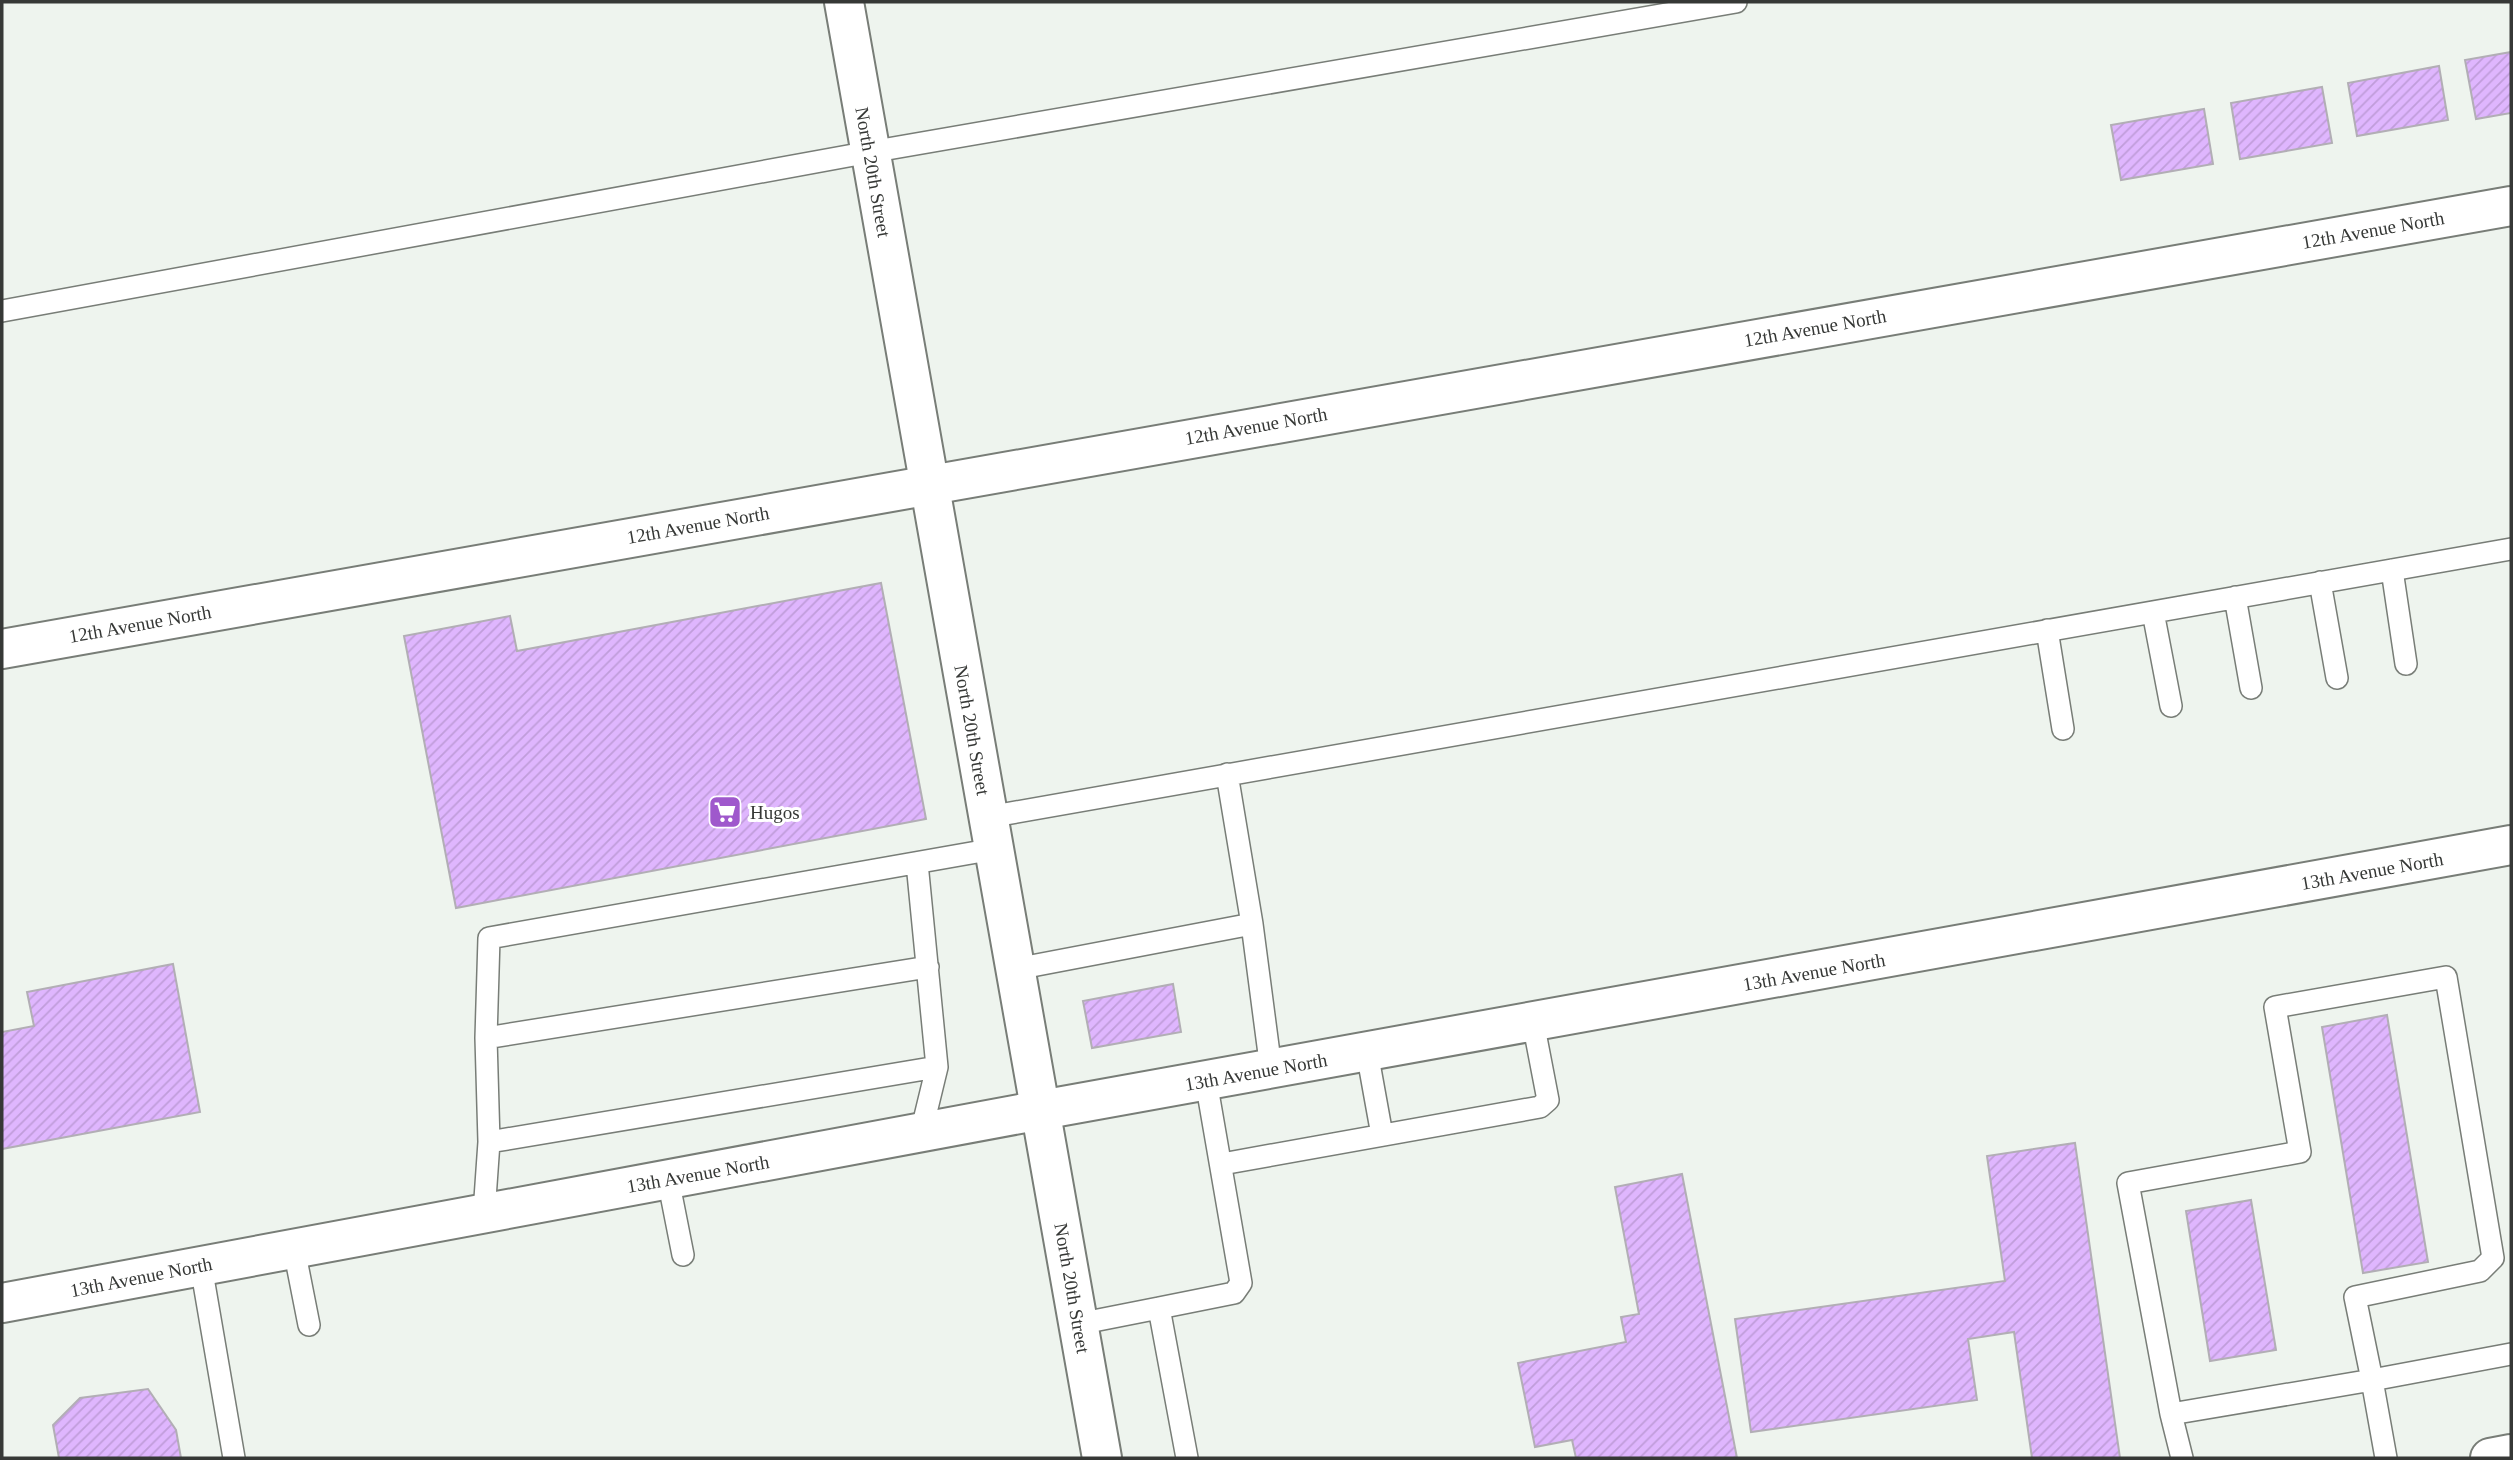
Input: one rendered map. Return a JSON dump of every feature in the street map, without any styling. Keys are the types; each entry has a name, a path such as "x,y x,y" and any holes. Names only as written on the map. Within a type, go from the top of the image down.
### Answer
{"main road":[{"name":"North 20th Street","path":"844,2 927,484 1102,1458"},
{"name":"12th Avenue North","path":"2,649 2511,206"},
{"name":"13th Avenue North","path":"2,1303 1041,1110 2511,845"},
{"path":"2490,1458 2511,1454"}],"lane":[{"path":"2,311 870,152 1736,2"},
{"path":"484,1213 489,1142 486,1038 489,938 917,863 991,833 1227,774 2320,582 2511,551"},
{"path":"2392,570 2406,664"},
{"path":"2320,582 2337,678"},
{"path":"2235,597 2251,688"},
{"path":"2153,612 2171,706"},
{"path":"2047,631 2063,729"},
{"path":"1227,774 1252,924 1271,1069"},
{"path":"917,863 937,1067 921,1133"},
{"path":"1016,969 1252,924"},
{"path":"486,1038 928,967"},
{"path":"2182,1458 2171,1413 2128,1183 2300,1152 2275,1007 2446,977 2493,1258 2480,1271 2355,1297 2386,1458"},
{"path":"1222,1164 1540,1107 1548,1100 1533,1023"},
{"path":"1367,1052 1382,1135"},
{"path":"489,1142 937,1067"},
{"path":"1079,1324 1234,1293 1241,1283 1206,1081"},
{"path":"668,1179 683,1255"},
{"path":"294,1249 309,1325"},
{"path":"201,1266 234,1458"},
{"path":"1158,1308 1187,1458"},
{"path":"2171,1413 2511,1354"}],"building":[{"path":"2511,52 2511,113 2476,119 2465,60"},
{"path":"2439,66 2448,120 2357,136 2348,83"},
{"path":"2322,87 2332,143 2240,159 2231,103"},
{"path":"2204,109 2213,164 2121,180 2111,125"},
{"path":"881,583 926,819 456,908 404,636 510,616 517,651"},
{"path":"173,964 200,1112 2,1149 2,1032 34,1026 27,992"},
{"path":"1173,984 1181,1032 1092,1048 1083,1001"},
{"path":"2387,1015 2428,1262 2363,1273 2322,1027"},
{"path":"2075,1143 2120,1458 2032,1458 2014,1332 1968,1339 1977,1400 1751,1432 1735,1319 2005,1281 1987,1156"},
{"path":"1682,1174 1737,1458 1576,1458 1572,1440 1535,1447 1518,1363 1626,1342 1621,1317 1639,1314 1615,1187"},
{"path":"2251,1200 2276,1350 2210,1361 2186,1211"},
{"path":"148,1389 176,1430 181,1458 59,1458 53,1425 80,1398"}],"place":[{"name":"Hugos","path":"725,812"}]}
